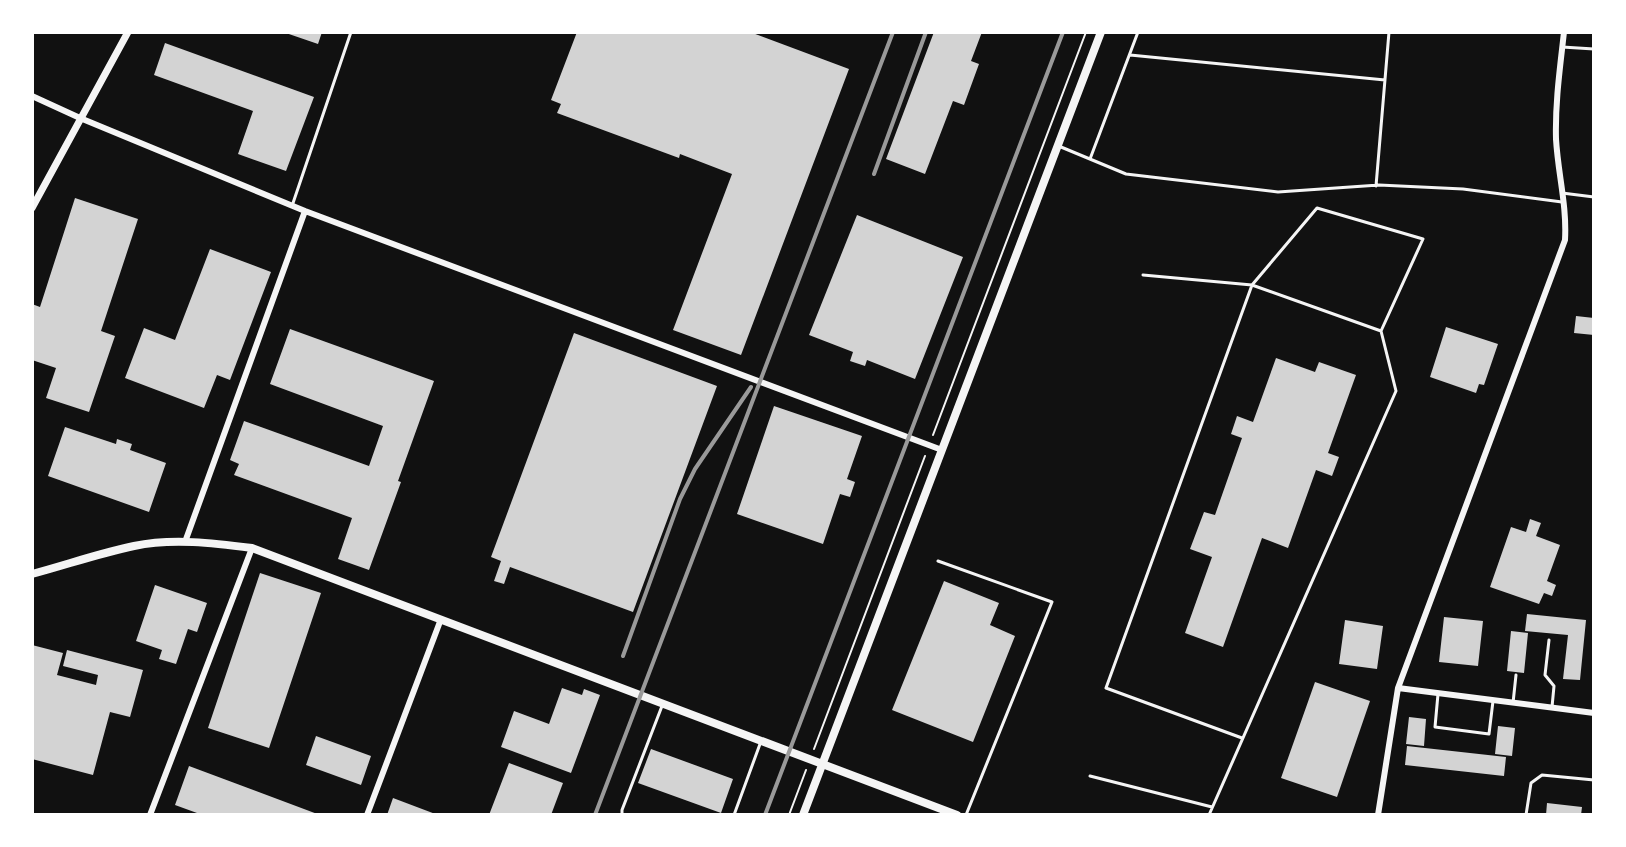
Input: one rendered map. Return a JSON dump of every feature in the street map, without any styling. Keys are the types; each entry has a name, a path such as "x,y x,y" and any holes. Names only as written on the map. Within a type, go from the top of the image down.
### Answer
{"main road":[{"path":"803,815 1101,32"},
{"path":"32,574 135,546 185,542 252,548 957,815"}],"street":[{"path":"32,208 128,32"},
{"path":"1378,815 1398,688 1565,240 1566,216 1556,142 1556,108 1564,32"},
{"path":"32,96 292,206 942,450"},
{"path":"185,542 305,211"},
{"path":"150,815 252,548"},
{"path":"367,815 441,619"},
{"path":"1398,688 1594,713"}],"lane":[{"path":"292,206 351,32"},
{"path":"1090,159 1138,32"},
{"path":"1376,186 1389,32"},
{"path":"1562,47 1594,49"},
{"path":"1130,55 1385,80"},
{"path":"1058,145 1126,174 1278,192 1376,186 1463,189 1564,202"},
{"path":"1562,193 1594,197"},
{"path":"1209,815 1396,391 1381,331 1423,239 1317,208 1252,285 1106,688 1242,738"},
{"path":"1143,275 1252,285 1381,331"},
{"path":"938,561 1052,602 966,815"},
{"path":"1549,640 1545,675 1554,686 1552,707"},
{"path":"1513,703 1516,675"},
{"path":"1438,694 1435,727 1489,734 1493,701"},
{"path":"622,815 663,703"},
{"path":"734,815 762,740"},
{"path":"1526,815 1531,783 1542,775 1594,780"},
{"path":"1090,776 1212,807"}],"path":[{"path":"789,815 1086,32"}],"building":[{"path":"283,32 322,32 318,44"},
{"path":"577,32 750,32 849,69 741,355 673,330 732,174 557,113 561,104 551,100"},
{"path":"934,32 982,32 971,61 979,64 964,105 953,101 925,174 886,159"},
{"path":"165,43 314,97 286,171 238,154 253,111 154,75"},
{"path":"75,198 138,219 101,331 115,336 89,412 46,398 56,368 32,360 32,304 40,307"},
{"path":"857,215 963,257 915,379 867,360 865,366 850,361 853,352 809,335"},
{"path":"210,249 271,272 230,380 217,375 204,408 125,378 144,328 175,340"},
{"path":"1576,316 1594,318 1594,335 1574,333"},
{"path":"1446,327 1498,344 1484,385 1479,384 1476,393 1430,377"},
{"path":"290,329 434,381 369,570 338,559 352,518 234,475 239,464 230,460 244,421 369,466 383,426 270,384"},
{"path":"574,333 717,386 633,612 510,567 504,584 494,581 501,561 491,557"},
{"path":"1276,358 1315,372 1319,362 1356,375 1328,453 1339,457 1332,476 1316,470 1288,548 1262,538 1223,647 1185,633 1212,557 1190,549 1204,512 1215,515 1242,438 1231,434 1237,416 1253,422"},
{"path":"774,406 862,436 847,479 855,482 850,497 840,494 823,544 737,514"},
{"path":"65,427 116,444 117,439 132,444 130,450 166,463 149,512 48,476"},
{"path":"1530,519 1541,523 1536,536 1560,545 1547,581 1556,585 1552,596 1544,593 1539,604 1490,587 1511,527 1526,532"},
{"path":"260,573 321,593 269,748 208,728"},
{"path":"944,581 999,603 990,625 1015,636 973,742 892,710"},
{"path":"155,585 207,603 197,632 188,629 176,664 159,659 162,650 136,641"},
{"path":"1527,614 1586,620 1580,680 1563,679 1568,635 1525,631"},
{"path":"1444,617 1483,621 1478,666 1439,662"},
{"path":"1345,620 1383,626 1377,669 1339,664"},
{"path":"1511,631 1528,633 1524,673 1507,671"},
{"path":"32,645 63,653 57,675 96,685 98,675 63,666 67,650 143,670 130,717 110,712 93,775 32,759"},
{"path":"1315,682 1370,701 1337,797 1281,778"},
{"path":"562,688 582,695 584,689 600,695 571,773 501,747 514,711 549,724"},
{"path":"1409,717 1426,719 1424,746 1406,744"},
{"path":"1498,726 1515,728 1512,756 1495,754"},
{"path":"316,736 371,756 361,785 306,765"},
{"path":"1407,746 1506,757 1504,776 1405,765"},
{"path":"651,749 733,779 721,813 638,783"},
{"path":"509,763 563,783 551,815 489,815"},
{"path":"189,766 320,815 197,815 175,805"},
{"path":"393,798 438,815 387,815"},
{"path":"1547,803 1582,807 1581,815 1546,815"}],"railway":[{"path":"595,815 893,32"},
{"path":"874,174 926,32"},
{"path":"765,815 1063,32"},
{"path":"623,656 680,499 695,469 751,387"}]}
